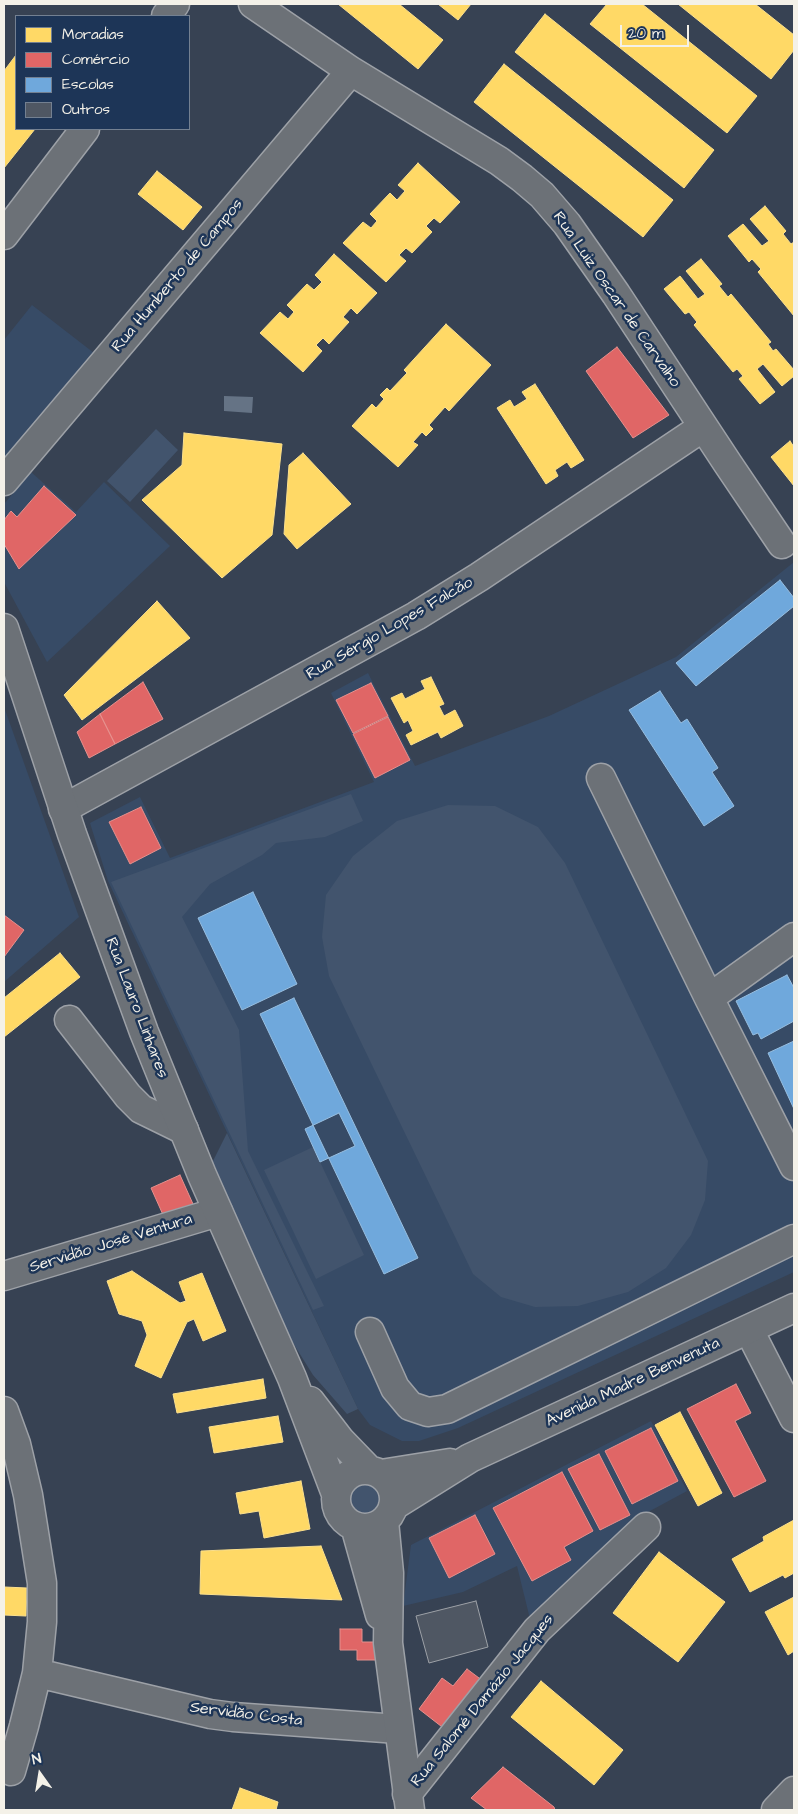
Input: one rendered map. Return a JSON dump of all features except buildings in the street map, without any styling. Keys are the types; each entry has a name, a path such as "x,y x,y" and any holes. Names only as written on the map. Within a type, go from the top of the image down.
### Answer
{"street":[{"path":"167,15 176,4"},
{"name":"Rua Luiz Oscar de Carvalho","path":"253,4 351,71 499,161 542,195 567,224 583,247 782,544"},
{"name":"Rua Humberto de Campos","path":"4,480 351,71"},
{"path":"4,235 85,130"},
{"name":"Rua Sérgio Lopes Falcão","path":"64,809 416,616 487,572 703,427"},
{"name":"Rua Lauro Linhares","path":"4,628 64,809 144,1032 218,1212 292,1378 336,1494"},
{"path":"601,778 794,1166"},
{"path":"709,998 794,937"},
{"path":"69,1020 141,1109 184,1130"},
{"name":"Servidão José Ventura","path":"4,1276 218,1212"},
{"path":"370,1332 395,1388 410,1406 428,1412 447,1409 794,1239"},
{"name":"Avenida Madre Benvenuta","path":"389,1513 470,1458 794,1308"},
{"path":"749,1330 794,1418"},
{"name":"Rua Lauro Linhares","path":"292,1378 340,1440 375,1472"},
{"path":"4,1411 16,1444 28,1495 42,1583 42,1622 37,1673 24,1726 7,1769"},
{"name":"Avenida Madre Benvenuta","path":"375,1472 427,1468 470,1458"},
{"path":"389,1513 375,1526 365,1528 355,1526 344,1519 337,1508 336,1494 339,1486 352,1473 375,1472 389,1483 394,1494 389,1513 388,1643 409,1802"},
{"path":"355,1526 388,1643"},
{"name":"Rua Salomé Damázio Jacques","path":"409,1802 538,1630 646,1527"},
{"name":"Servidão Costa","path":"37,1673 210,1714 398,1729"},
{"path":"776,1810 794,1791"}],"shaded area":[{"path":"32,305 94,353 4,459 4,340"},
{"path":"224,396 253,397 252,413 224,411"},
{"path":"156,429 178,450 130,502 107,481"},
{"path":"31,472 76,512 104,482 170,546 47,662 4,582 4,504"},
{"path":"794,562 794,1272 458,1428 419,1441 402,1441 370,1425 358,1409 108,881 90,823 140,797 170,858 374,782 331,693 368,673 415,766 549,716 676,657"},
{"path":"4,707 79,917 4,982"},
{"path":"351,794 363,821 325,837 276,843 262,855 210,884 182,917 239,1030 248,1151 324,1306 313,1310 111,882"},
{"path":"448,805 495,806 538,827 565,863 708,1161 705,1200 691,1235 666,1268 628,1292 578,1306 535,1307 501,1297 473,1274 329,976 322,937 326,895 353,856 397,821"},
{"path":"227,1133 358,1409 347,1414 313,1375 278,1319 209,1169"},
{"path":"313,1147 364,1255 316,1279 264,1170"},
{"path":"651,1421 687,1491 637,1518 530,1619 517,1566 463,1592 403,1606 411,1545"},
{"path":"365,1481 372,1482 378,1486 382,1492 382,1506 378,1512 372,1516 365,1517 358,1516 352,1512 348,1506 347,1499 348,1492 352,1486 358,1482"}]}
